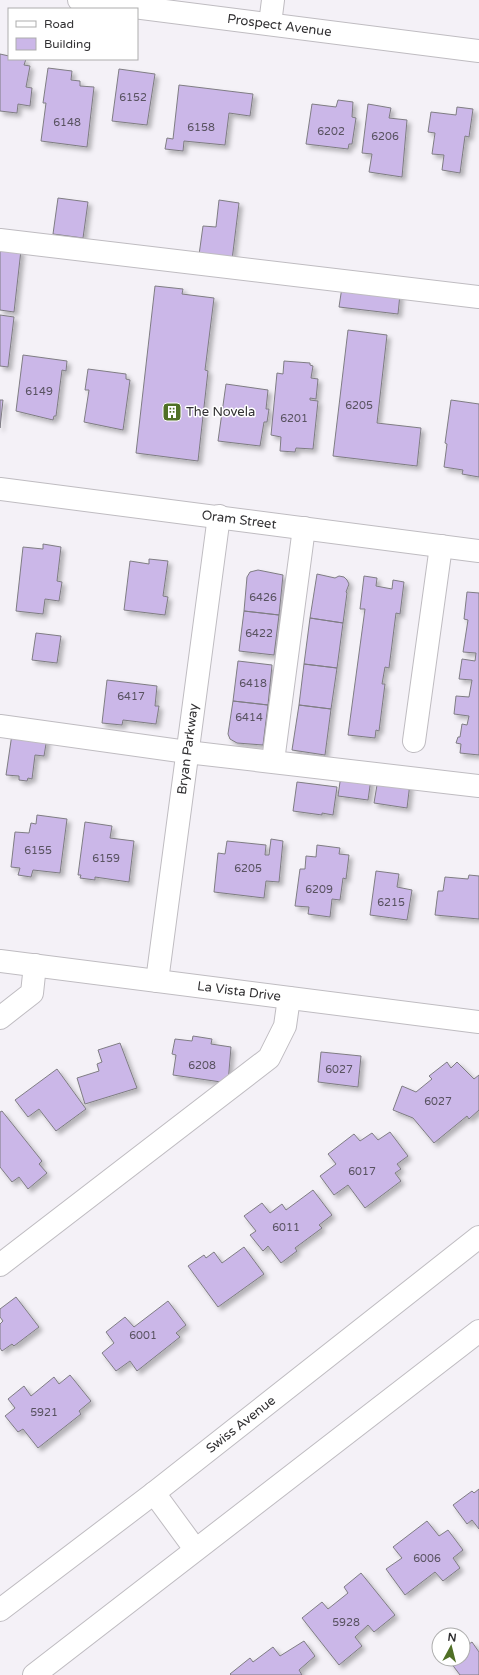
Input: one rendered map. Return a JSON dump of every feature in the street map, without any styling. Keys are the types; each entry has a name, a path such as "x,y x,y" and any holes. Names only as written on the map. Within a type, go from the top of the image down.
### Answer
{"street":[{"name":"Prospect Avenue","path":"79,0 479,51"},
{"path":"270,24 273,0"},
{"path":"0,240 479,297"},
{"name":"Oram Street","path":"0,489 219,516 479,551"},
{"name":"Bryan Parkway","path":"157,981 219,516"},
{"path":"272,761 304,528"},
{"path":"414,741 441,546"},
{"path":"0,726 187,752 479,786"},
{"name":"La Vista Drive","path":"0,961 479,1022"},
{"path":"0,1018 32,993 35,965"},
{"path":"0,1265 269,1058 285,1026 289,998"},
{"name":"Swiss Avenue","path":"0,1610 154,1493 479,1237"},
{"path":"34,1675 195,1549 479,1331"},
{"path":"154,1493 195,1549"}],"building":[{"path":"0,54 8,56 8,60 26,60 24,65 30,66 26,87 32,88 30,106 18,104 17,113 0,111"},
{"path":"48,68 72,71 71,80 80,81 80,86 94,87 87,147 41,141 46,103 43,103"},
{"path":"119,69 155,74 147,125 112,121"},
{"path":"179,85 253,94 250,116 229,113 225,145 184,141 183,151 165,149 167,138 173,139"},
{"path":"338,100 353,102 352,117 356,118 352,144 349,144 348,149 306,144 312,104 336,107"},
{"path":"368,104 391,108 389,118 407,120 402,177 369,172 372,154 362,153"},
{"path":"457,107 473,109 469,137 465,136 460,173 442,170 444,155 432,154 435,133 428,132 431,112 456,115"},
{"path":"58,198 88,202 83,238 53,234"},
{"path":"219,200 239,203 232,260 199,255 203,226 216,227"},
{"path":"0,248 21,250 14,312 0,310"},
{"name":"The Novela","path":"155,286 183,289 182,294 214,298 205,370 208,371 198,461 136,453"},
{"path":"342,287 400,294 398,314 339,307"},
{"path":"0,315 14,317 8,367 0,366"},
{"path":"348,330 387,335 377,423 421,428 417,466 333,456"},
{"path":"23,355 67,361 66,371 62,370 56,416 54,416 53,420 16,411"},
{"path":"284,361 310,363 310,365 313,366 311,378 318,379 316,399 310,398 310,400 318,401 313,449 296,448 295,452 280,451 281,437 271,435 277,373 283,374"},
{"path":"88,369 126,374 126,379 130,380 123,430 84,422 89,390 85,390"},
{"path":"226,384 268,390 266,409 269,409 267,422 264,422 260,446 218,441"},
{"path":"0,400 3,400 0,428"},
{"path":"451,400 479,404 479,477 462,474 463,470 444,467 447,444 445,443"},
{"path":"43,544 61,547 57,581 62,582 59,601 45,599 43,614 16,611 23,547 43,549"},
{"path":"149,559 168,561 163,596 168,597 165,615 124,610 130,561 149,564"},
{"path":"258,570 283,575 279,615 244,611 247,577 250,572"},
{"path":"317,574 335,578 339,576 344,577 347,580 349,584 346,592 343,623 310,618"},
{"path":"364,576 377,578 376,586 392,589 393,580 404,582 400,614 396,613 389,668 385,667 382,684 385,684 379,731 376,730 375,738 348,735 365,609 360,609"},
{"path":"467,592 479,593 479,755 460,753 461,744 456,743 458,737 460,737 462,724 467,725 469,716 454,714 456,696 469,697 472,680 459,679 462,659 475,661 476,653 463,652 468,620 464,619"},
{"path":"244,611 279,615 274,655 239,651"},
{"path":"310,618 343,623 337,668 304,664"},
{"path":"36,633 61,636 57,663 32,660"},
{"path":"238,661 272,665 268,705 233,701"},
{"path":"304,664 337,668 331,709 299,705"},
{"path":"107,680 157,686 155,706 159,706 156,724 123,720 122,725 102,723"},
{"path":"233,701 268,705 263,745 237,743 230,739 228,734"},
{"path":"299,705 331,709 325,755 292,750"},
{"path":"12,734 47,738 44,756 35,755 32,779 28,778 27,781 19,780 19,776 6,775"},
{"path":"341,775 371,779 368,800 338,796"},
{"path":"378,779 410,783 407,808 374,803"},
{"path":"297,782 337,787 333,815 293,811"},
{"path":"37,815 67,819 60,873 33,870 31,877 18,875 20,868 11,867 15,832 29,833 31,823 36,824"},
{"path":"85,822 112,826 110,838 134,841 129,882 95,877 95,880 80,878 81,875 78,875"},
{"path":"271,839 283,841 279,882 266,881 264,898 214,892 218,853 225,854 227,841 266,845 265,855 269,855"},
{"path":"317,845 340,848 339,854 349,855 346,879 343,878 340,900 332,899 330,917 308,914 309,907 295,906 300,869 305,869 306,856 316,857"},
{"path":"376,871 399,874 397,887 412,890 407,920 370,915"},
{"path":"469,875 479,876 479,919 435,915 438,891 443,891 445,877 468,879"},
{"path":"193,1036 212,1039 211,1044 231,1047 228,1083 173,1075 176,1055 172,1054 175,1039 192,1041"},
{"path":"120,1043 137,1088 85,1104 77,1078 99,1071 97,1064 102,1062 98,1050"},
{"path":"321,1052 361,1056 358,1087 318,1082"},
{"path":"447,1062 451,1068 457,1062 474,1079 479,1075 479,1110 469,1119 467,1116 434,1143 413,1118 393,1110 402,1086 416,1092 432,1079 429,1076"},
{"path":"57,1069 86,1109 56,1131 39,1109 28,1117 15,1100"},
{"path":"2,1111 42,1161 39,1164 47,1173 28,1189 19,1177 12,1182 0,1167 0,1112"},
{"path":"390,1132 408,1156 397,1164 401,1169 395,1173 401,1181 365,1208 348,1185 334,1195 320,1176 336,1164 328,1154 354,1134 360,1141 372,1133 378,1140"},
{"path":"313,1190 332,1215 319,1225 322,1228 295,1248 297,1251 281,1263 268,1246 263,1251 250,1235 256,1231 244,1216 262,1203 270,1213 282,1204 286,1210"},
{"path":"244,1247 264,1274 218,1307 188,1266 204,1255 206,1258 214,1252 222,1263"},
{"path":"16,1297 39,1327 14,1346 12,1344 2,1351 0,1348 0,1324 3,1321 0,1317 0,1309"},
{"path":"168,1301 186,1325 176,1333 180,1337 137,1371 130,1361 116,1371 102,1353 114,1343 106,1332 125,1317 134,1327"},
{"path":"70,1375 91,1401 79,1411 81,1414 38,1448 23,1429 18,1432 5,1416 15,1408 8,1399 24,1386 31,1396 54,1377 59,1384"},
{"path":"479,1489 479,1529 472,1520 467,1524 453,1505 472,1491 474,1493"},
{"path":"427,1521 439,1536 448,1530 463,1550 453,1558 460,1568 443,1581 435,1572 405,1595 386,1569 402,1558 393,1547"},
{"path":"361,1573 395,1615 374,1632 368,1625 355,1637 362,1646 339,1665 302,1618 322,1602 328,1609 348,1593 344,1587"},
{"path":"304,1641 315,1656 299,1670 302,1675 230,1674 250,1658 253,1662 273,1647 280,1656"},
{"path":"471,1643 479,1652 479,1675 460,1675 454,1667 471,1667"}],"place":[{"name":"The Novela","path":"172,412"}]}
